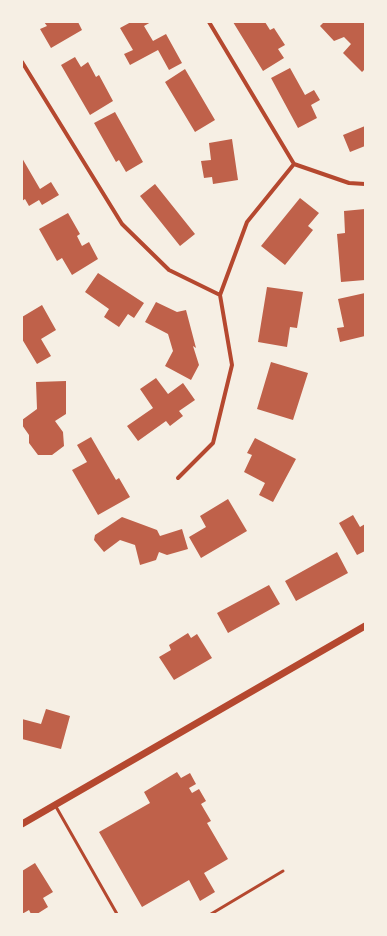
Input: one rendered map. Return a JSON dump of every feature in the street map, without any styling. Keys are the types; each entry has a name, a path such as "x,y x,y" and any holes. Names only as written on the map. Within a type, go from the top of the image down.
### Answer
{"street":[{"path":"209,22 294,164 349,183 365,184"},
{"path":"22,62 122,224 169,270 220,295"},
{"path":"178,478 213,443 232,366 220,295 247,222 294,164"},
{"path":"22,823 365,626"}],"lane":[{"path":"55,804 117,914"},
{"path":"211,914 283,871"}],"building":[{"path":"44,22 78,22 82,30 51,48 40,29 47,26"},
{"path":"131,22 151,22 144,26 153,41 166,34 182,63 169,70 158,50 130,65 124,54 133,50 120,28"},
{"path":"233,22 265,22 270,30 274,28 285,45 278,49 284,58 263,71"},
{"path":"324,22 365,22 365,69 362,72 343,53 351,44 344,37 334,41 320,26"},
{"path":"75,57 81,67 88,62 96,77 99,75 113,101 90,115 61,65"},
{"path":"290,68 305,95 314,90 320,100 311,105 317,118 298,128 271,78"},
{"path":"185,69 215,120 195,132 165,82"},
{"path":"115,112 143,162 126,172 119,160 116,162 94,123"},
{"path":"365,126 365,146 350,152 343,135"},
{"path":"232,139 238,180 213,184 212,177 204,178 201,161 211,160 209,143"},
{"path":"22,158 40,189 51,182 59,195 42,205 39,200 29,206 25,199 22,201"},
{"path":"155,184 195,234 180,246 140,196"},
{"path":"300,198 319,213 308,226 313,230 285,265 261,246"},
{"path":"365,209 365,280 341,282 337,234 345,233 344,211"},
{"path":"68,213 80,234 77,236 82,246 89,242 98,259 72,275 62,258 57,261 39,229"},
{"path":"98,273 144,303 134,318 128,314 119,327 104,317 109,309 85,292"},
{"path":"267,287 303,292 297,328 290,327 287,347 258,342"},
{"path":"365,293 365,336 340,342 337,328 344,327 338,299"},
{"path":"156,302 177,312 186,310 196,348 193,346 199,365 191,380 165,366 173,351 168,334 145,322"},
{"path":"42,305 56,330 41,339 51,356 37,364 22,339 22,317"},
{"path":"271,362 308,373 293,420 257,409"},
{"path":"156,378 168,394 183,383 195,400 179,411 183,416 170,426 166,421 138,441 127,426 153,408 140,389"},
{"path":"66,381 66,414 55,421 63,432 64,446 52,455 38,455 29,443 29,435 22,425 22,420 37,409 36,382"},
{"path":"91,437 116,480 119,478 130,497 98,515 72,470 87,462 77,445"},
{"path":"255,438 296,459 273,502 259,495 265,483 244,472 252,455 247,453"},
{"path":"228,499 247,531 201,558 189,537 206,527 200,516"},
{"path":"353,515 360,527 365,524 365,551 357,555 339,523"},
{"path":"122,517 157,530 160,536 182,529 188,549 167,555 159,552 156,560 140,565 135,545 120,540 104,552 94,540 95,535"},
{"path":"337,552 348,573 296,601 285,581"},
{"path":"269,585 280,604 228,633 217,613"},
{"path":"188,633 191,638 197,634 212,658 174,680 159,657 171,650 169,645"},
{"path":"46,709 70,716 61,749 22,739 22,719 41,724"},
{"path":"177,772 181,778 190,773 196,784 189,788 192,793 199,789 206,801 201,804 211,821 207,823 228,859 204,873 215,892 200,901 189,880 142,907 99,832 150,803 144,792"},
{"path":"35,863 53,892 43,898 48,907 37,914 31,914 29,910 22,914 22,871"}]}
